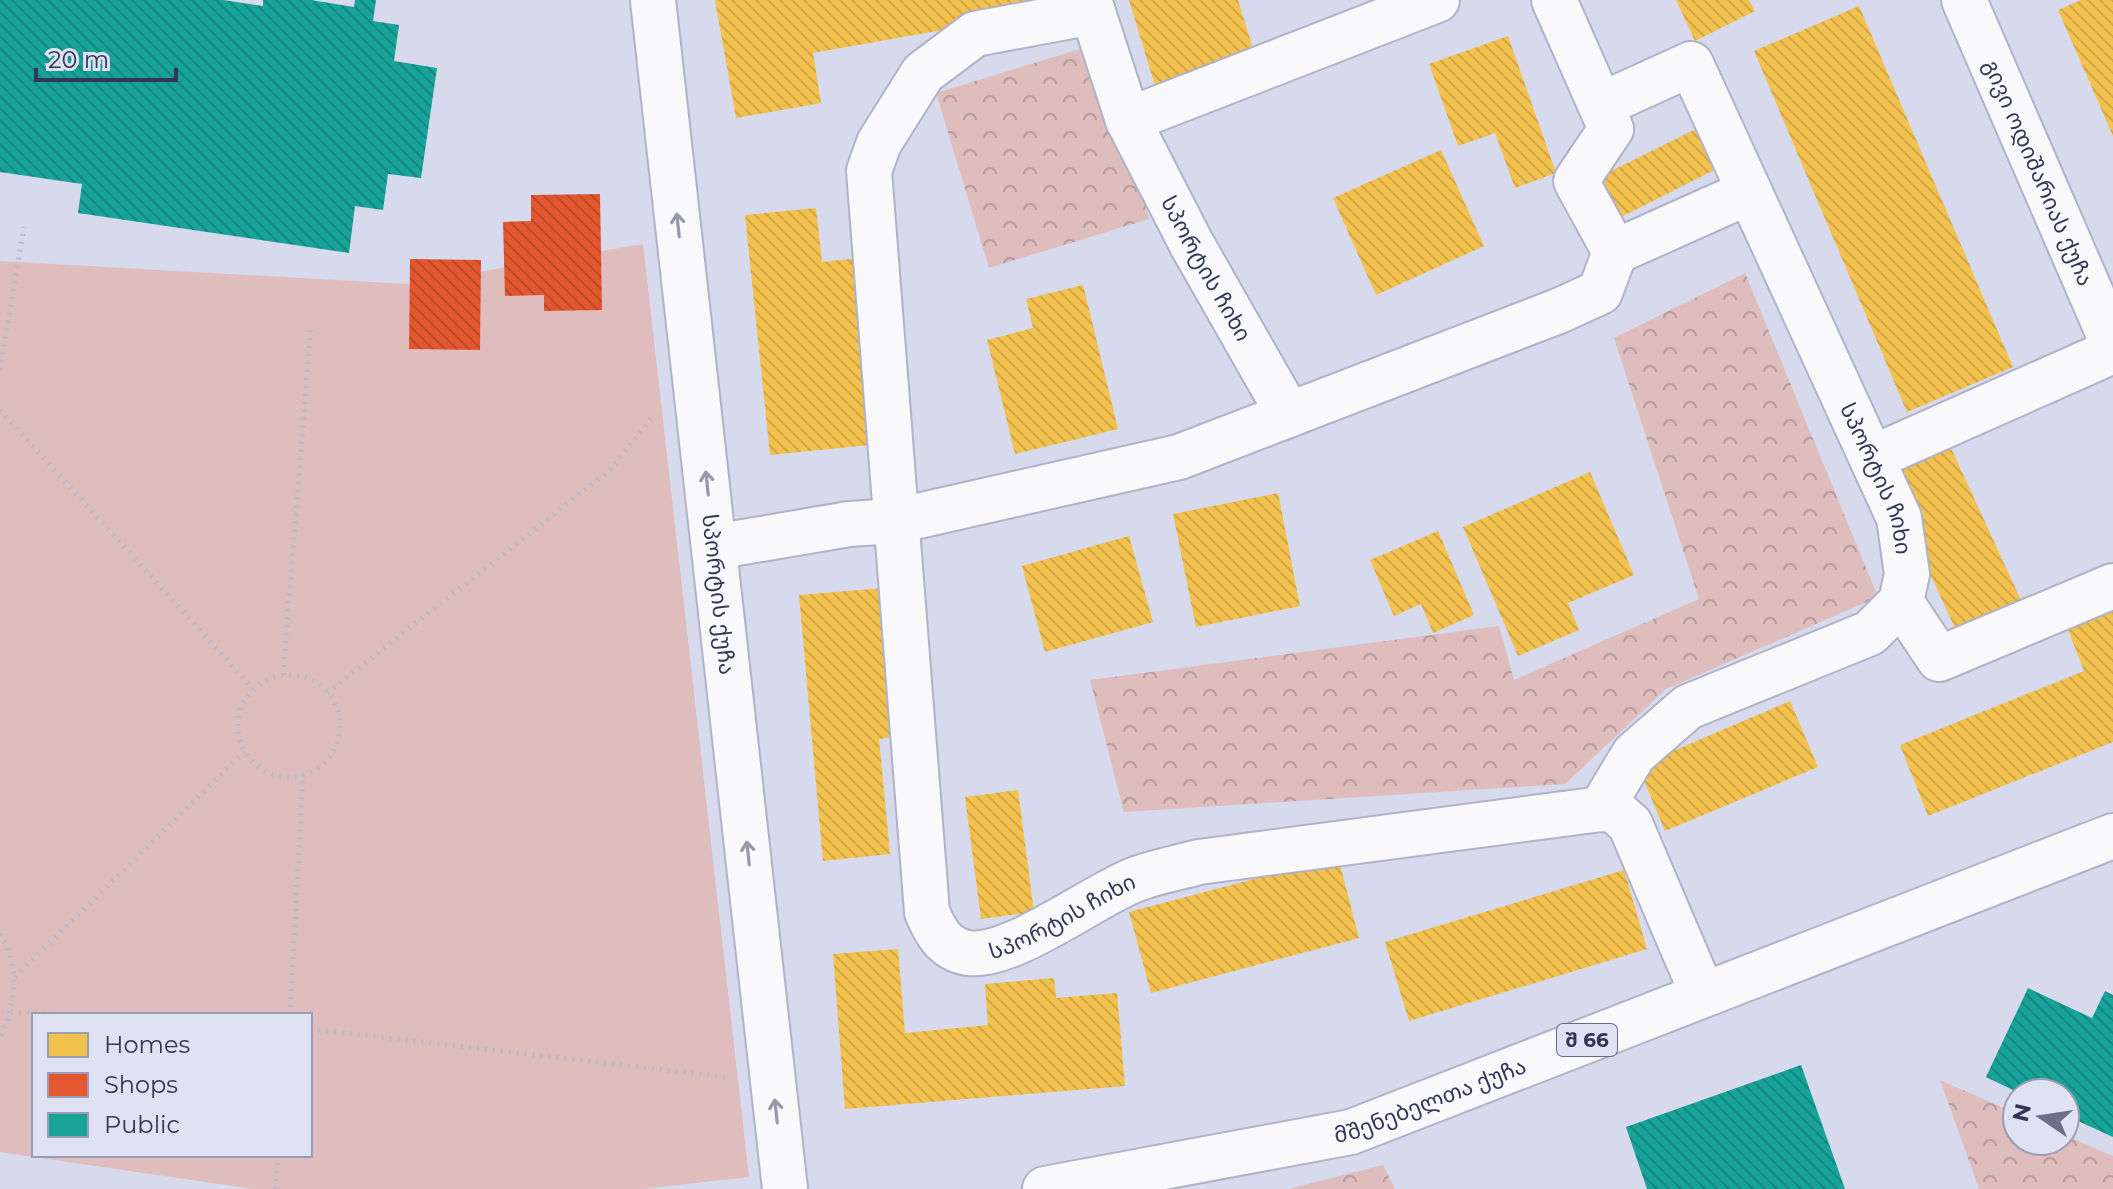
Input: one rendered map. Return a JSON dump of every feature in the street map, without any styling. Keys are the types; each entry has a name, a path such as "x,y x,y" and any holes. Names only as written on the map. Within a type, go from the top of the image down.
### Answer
{"street":[{"name":"სპორტის ქუჩა","path":"653,0 785,1189"},
{"path":"1128,120 1437,0"},
{"path":"1554,0 1611,129 1576,181 1615,252"},
{"name":"გივი ოდიშარიას ქუჩა","path":"1964,0 2112,339"},
{"path":"896,521 869,171 879,143 923,73 975,34 1091,6"},
{"name":"სპორტის ჩიხი","path":"1091,6 1128,120 1191,243 1289,415"},
{"name":"სპორტის ჩიხი","path":"1601,105 1691,64 1899,518 1907,574 1901,602"},
{"path":"714,547 849,524 896,521 1179,457 1561,310 1600,292 1615,252 1749,192"},
{"path":"1872,458 2112,339"},
{"name":"სპორტის ჩიხი","path":"896,521 927,912 938,936 951,947 968,953 1001,950 1134,880 1199,862 1601,809"},
{"path":"1703,995 1630,824 1614,810 1601,809 1634,754 1688,707 1870,633 1901,602 1939,659 2113,586"},
{"name":"მშენებელთა ქუჩა","path":"1045,1189 1351,1132 2113,836"}],"path":[{"path":"0,370 24,227"},
{"path":"283,675 311,325"},
{"path":"327,693 609,471 693,365"},
{"path":"0,410 253,689"},
{"path":"283,675 299,676 315,682 336,707 339,723 338,739 331,755 319,767 303,775 287,777 270,774 255,765 244,752 238,719 243,703 253,689 283,675"},
{"path":"15,977 244,752"},
{"path":"290,1013 303,775"},
{"path":"0,934 15,977 11,1012 0,1039"},
{"path":"11,1012 32,1013"},
{"path":"312,1029 773,1082"},
{"path":"275,1189 278,1157"}],"green space":[{"path":"1096,44 1149,219 989,268 936,93"},
{"path":"643,244 749,1177 643,1189 253,1189 34,1157 312,1157 312,1013 32,1013 32,1157 0,1152 0,261 408,284"},
{"path":"1745,273 1878,597 1666,689 1565,784 1124,812 1090,680 1499,626 1514,680 1699,599 1614,338"},
{"path":"1940,1080 2001,1107 2001,1157 2081,1157 2081,1142 2113,1156 2113,1189 1979,1189"},
{"path":"1383,1165 1395,1189 1288,1189"}],"building: Homes":[{"path":"715,0 1035,0 1037,13 813,53 821,103 736,118"},
{"path":"1129,0 1238,0 1256,58 1156,89"},
{"path":"1676,0 1749,0 1755,11 1695,41"},
{"path":"2081,0 2113,0 2113,136 2058,10"},
{"path":"1859,6 2013,367 1907,412 1754,51"},
{"path":"1508,36 1556,173 1515,188 1495,133 1458,146 1429,64"},
{"path":"1704,125 1724,165 1621,217 1601,176"},
{"path":"1441,150 1484,246 1376,295 1333,198"},
{"path":"816,208 822,262 869,257 889,443 770,455 745,215"},
{"path":"1083,285 1118,429 1015,454 987,340 1033,328 1026,299"},
{"path":"1950,446 2025,609 1960,639 1885,476"},
{"path":"1590,472 1634,575 1568,603 1579,630 1518,656 1463,527"},
{"path":"1278,493 1300,606 1196,627 1173,514"},
{"path":"1438,531 1474,615 1433,633 1421,604 1394,616 1370,560"},
{"path":"1129,536 1153,622 1045,652 1022,566"},
{"path":"896,587 909,735 879,739 890,854 823,861 799,595"},
{"path":"2113,603 2113,742 1928,816 1900,745 2084,671 2065,622"},
{"path":"1790,701 1818,767 1665,831 1638,766"},
{"path":"1018,790 1034,912 981,919 965,797"},
{"path":"1338,857 1359,938 1151,993 1129,912"},
{"path":"1624,870 1647,949 1409,1021 1385,942"},
{"path":"898,949 905,1033 988,1025 985,984 1054,978 1056,998 1117,993 1125,1086 845,1109 833,954"}],"building: Shops":[{"path":"600,194 602,310 544,311 544,295 505,296 503,222 531,221 531,195"},
{"path":"410,259 481,260 480,350 409,349"}],"building: Public":[{"path":"0,0 223,0 263,6 263,0 311,0 354,7 355,0 376,0 373,21 399,25 394,61 437,68 421,178 388,174 383,210 355,206 349,253 78,213 82,184 0,172"},
{"path":"2028,988 2092,1018 2105,991 2113,995 2113,1137 2081,1122 2081,1077 2001,1077 2001,1084 1986,1077"},
{"path":"1801,1065 1845,1189 1647,1189 1626,1127"}]}
